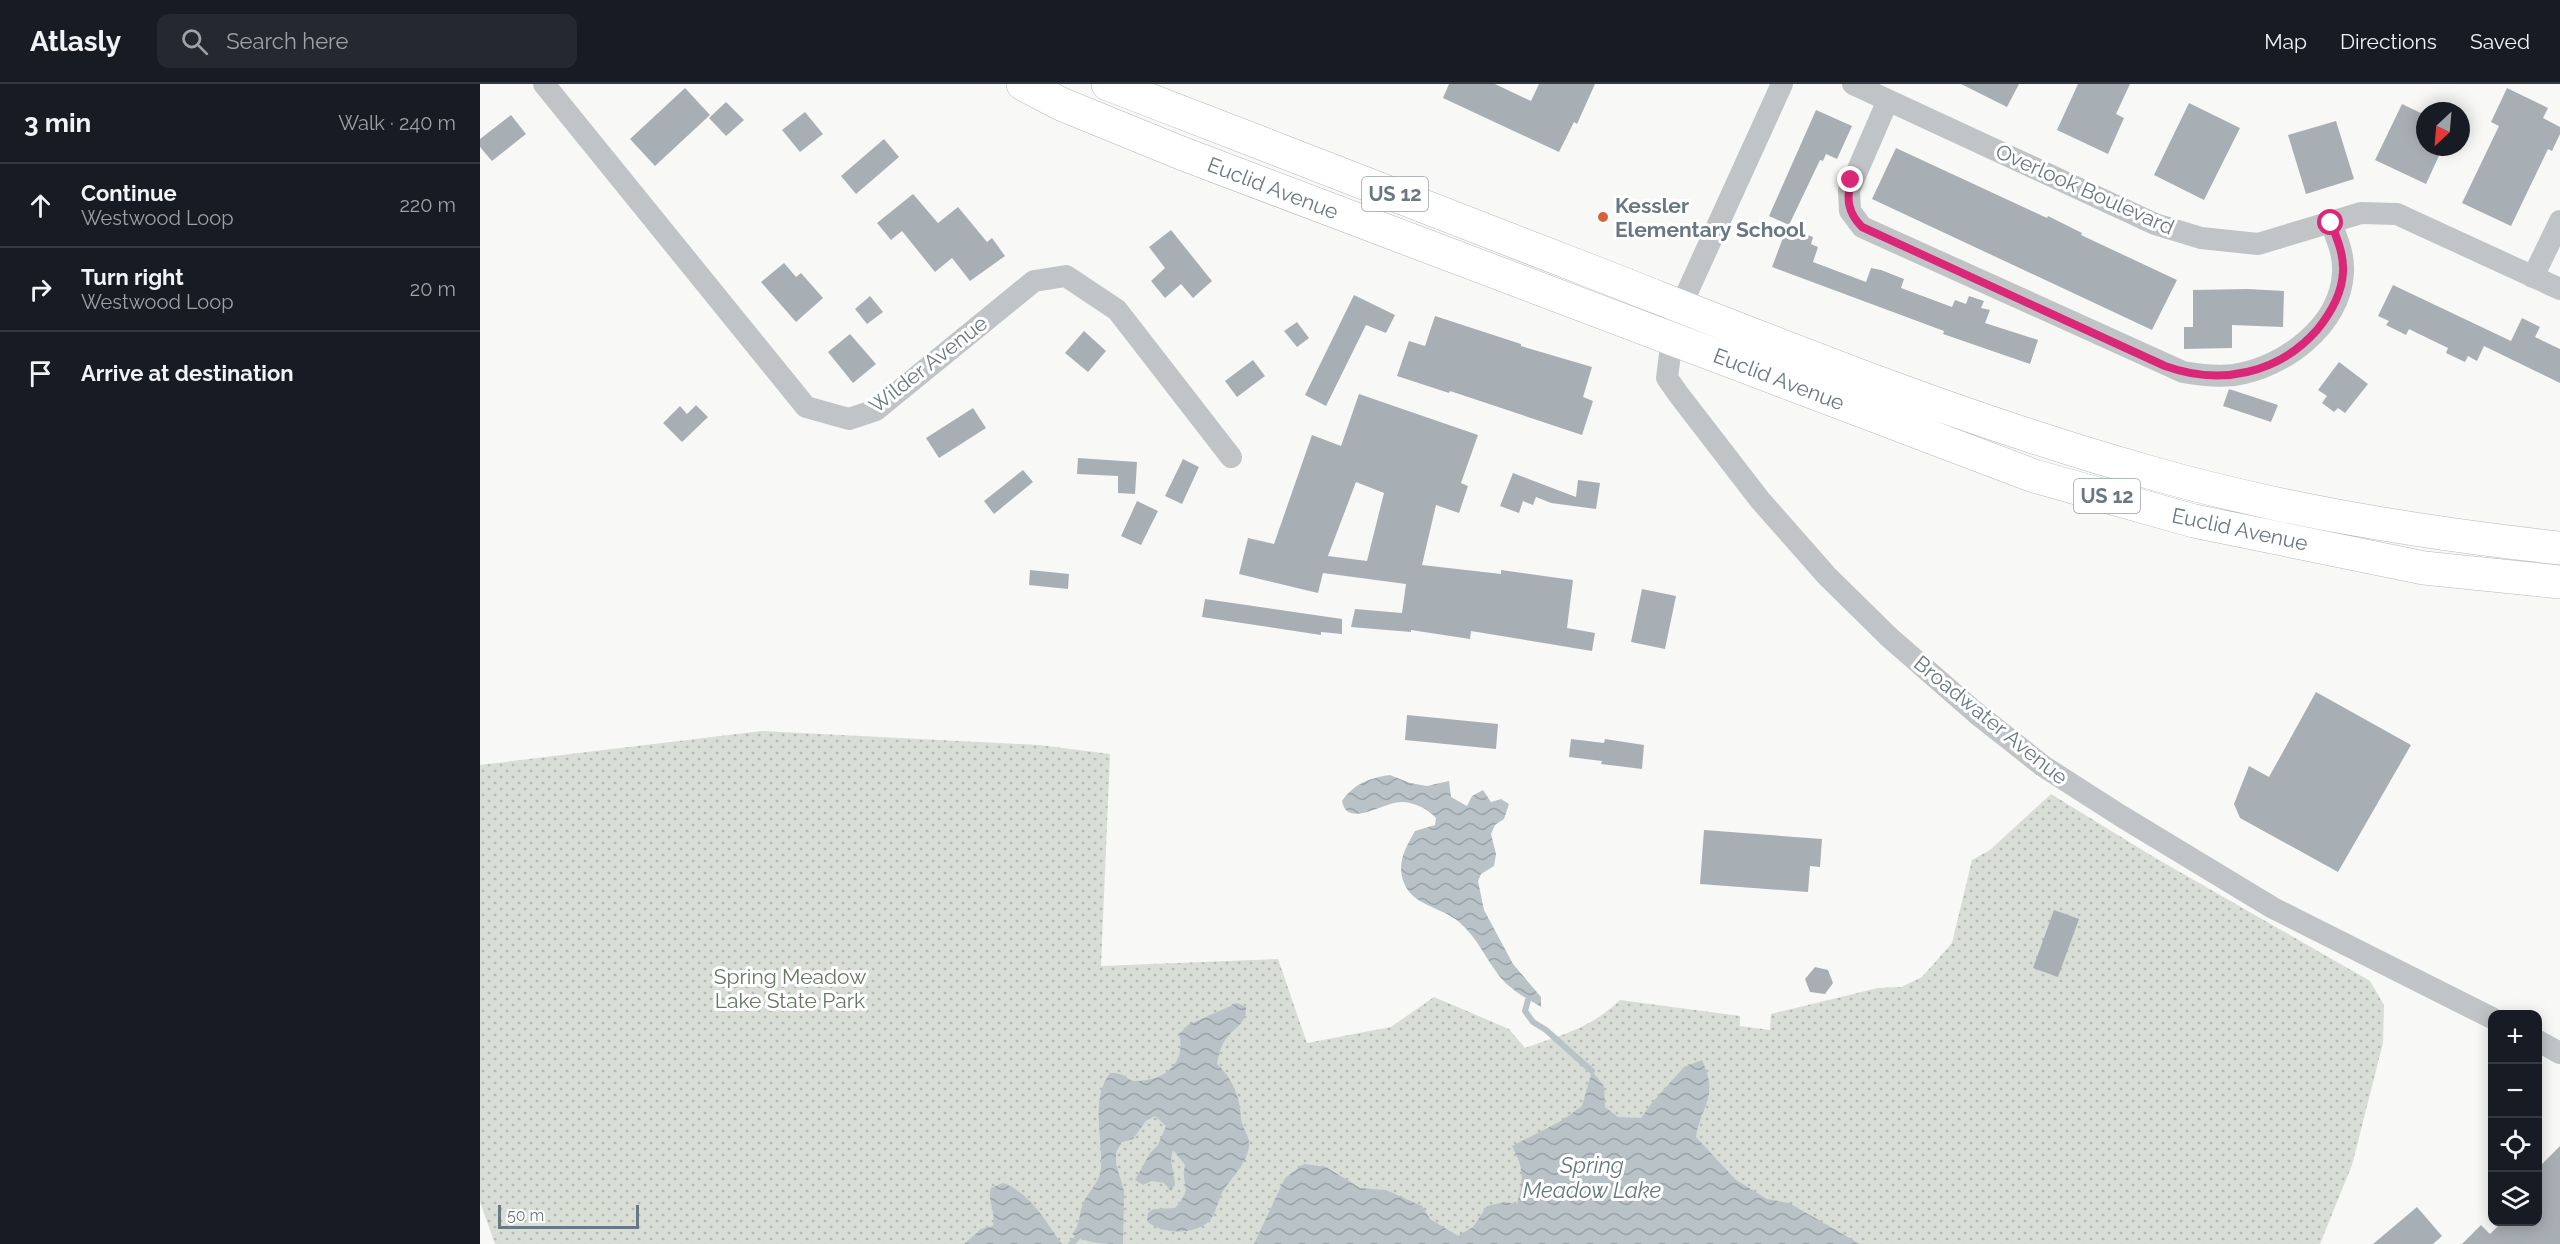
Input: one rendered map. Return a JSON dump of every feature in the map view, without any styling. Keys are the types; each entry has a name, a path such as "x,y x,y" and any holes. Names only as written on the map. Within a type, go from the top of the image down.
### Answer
{"highway":[{"name":"Euclid Avenue","path":"1023,84 1061,104 1181,153 1676,323 1905,393 2021,434 2147,472 2252,497 2358,519 2560,548"},
{"name":"Euclid Avenue","path":"1108,84 1432,208 1676,323 2034,476 2194,521 2424,567 2560,582"},
{"path":"1181,153 1192,117"}],"street":[{"name":"Wilder Avenue","path":"543,84 806,407 849,419 876,410 1034,281 1066,276 1118,309 1231,457"},
{"name":"Broadwater Avenue","path":"1782,84 1676,323 1667,378 1760,500 1827,576 1889,637 1976,713 2043,766 2263,902 2488,1015"},
{"name":"Overlook Boulevard","path":"1853,84 2155,224 2201,238 2258,244 2361,213 2397,214 2560,289"},
{"path":"1888,100 1849,190 1850,211 1862,227 2183,372 2223,376 2248,372 2279,361 2312,335 2331,309 2343,273 2340,248 2331,223"},
{"path":"2533,277 2560,221"},
{"path":"2542,1043 2560,1053"}],"green space":[{"name":"Spring Meadow Lake State Park","path":"762,731 1039,745 1110,754 1101,966 1278,959 1307,1043 1391,1027 1434,997 1509,1029 1525,1048 1587,1024 1620,1000 1740,1016 1740,1026 1770,1030 1771,1014 1878,988 1901,987 1922,977 1952,943 1972,860 1990,850 2051,794 2152,856 2370,981 2384,1005 2383,1043 2352,1165 2320,1244 495,1244 480,1202 480,765"}],"water":[{"path":"1390,775 1410,783 1427,786 1449,781 1451,797 1467,806 1472,796 1483,790 1491,802 1501,799 1509,804 1504,819 1495,825 1491,834 1496,854 1494,866 1481,874 1478,881 1484,910 1513,964 1541,997 1541,1007 1519,994 1505,982 1471,934 1459,922 1414,897 1408,891 1401,869 1403,855 1415,831 1435,825 1436,818 1417,805 1403,802 1359,814 1345,809 1342,801 1357,786 1375,778"},
{"path":"1237,1003 1246,1007 1246,1013 1239,1025 1225,1040 1217,1064 1228,1077 1236,1092 1249,1147 1242,1165 1223,1191 1210,1220 1188,1231 1161,1229 1147,1221 1148,1213 1154,1209 1175,1208 1186,1190 1185,1165 1173,1150 1171,1159 1175,1184 1171,1191 1164,1183 1152,1181 1143,1185 1135,1180 1150,1153 1158,1145 1166,1126 1155,1116 1146,1121 1133,1139 1122,1142 1116,1152 1116,1164 1124,1191 1123,1244 1090,1242 1072,1234 1078,1224 1083,1204 1100,1173 1100,1095 1110,1073 1136,1081 1156,1078 1164,1074 1176,1062 1180,1054 1179,1034 1188,1025"},
{"name":"Spring Meadow Lake","path":"1702,1060 1707,1073 1709,1092 1696,1137 1736,1180 1767,1199 1789,1203 1860,1244 1254,1244 1285,1178 1304,1164 1326,1167 1360,1188 1386,1190 1422,1206 1430,1219 1458,1236 1473,1227 1487,1206 1505,1202 1517,1204 1522,1174 1512,1146 1561,1121 1582,1106 1592,1071 1604,1086 1605,1107 1618,1117 1641,1118 1684,1067"},
{"path":"1003,1183 1029,1201 1062,1244 964,1244 981,1229 993,1226 991,1188"}],"building":[{"path":"1449,84 1495,84 1531,101 1539,84 1595,84 1577,124 1574,122 1559,152 1443,98"},
{"path":"1961,84 2019,84 2007,107"},
{"path":"2078,84 2130,84 2116,114 2124,118 2108,154 2057,130"},
{"path":"685,88 710,115 655,166 630,139"},
{"path":"2507,88 2548,108 2543,118 2560,127 2560,134 2552,151 2548,149 2511,226 2462,203 2499,126 2491,122"},
{"path":"726,102 744,120 726,136 709,118"},
{"path":"2189,103 2240,128 2204,200 2154,175"},
{"path":"2402,104 2416,111 2416,156 2439,156 2426,184 2375,160"},
{"path":"1816,110 1852,126 1837,159 1826,154 1823,161 1820,160 1789,225 1769,216"},
{"path":"805,112 823,134 800,152 782,130"},
{"path":"511,115 526,134 492,161 480,147 480,139"},
{"path":"2336,121 2354,179 2306,194 2288,135"},
{"path":"884,139 899,157 856,194 841,176"},
{"path":"1896,148 2047,218 2048,216 2082,233 2081,235 2177,280 2152,330 1872,199"},
{"path":"913,194 938,223 958,207 987,242 992,238 1005,256 970,281 952,258 935,272 902,231 891,240 877,223"},
{"path":"1787,227 1813,237 1811,244 1818,247 1813,262 1866,282 1871,268 1904,279 1901,288 1952,307 1955,300 1966,304 1969,296 1984,301 1981,308 1990,310 1985,323 2038,340 2030,364 1943,334 1944,331 1772,267"},
{"path":"1171,230 1212,281 1193,298 1181,284 1165,298 1151,281 1165,268 1149,247"},
{"path":"784,263 796,277 801,273 823,298 796,322 761,282"},
{"path":"2393,285 2511,341 2522,318 2540,327 2535,337 2560,349 2560,383 2484,346 2477,361 2468,356 2465,362 2446,353 2448,348 2409,329 2406,335 2386,325 2389,321 2378,316"},
{"path":"2193,290 2284,291 2283,327 2232,325 2232,348 2184,349 2184,327 2193,327"},
{"path":"1354,295 1395,315 1386,333 1366,325 1326,406 1305,395"},
{"path":"870,296 883,312 867,324 855,309"},
{"path":"1435,316 1521,344 1521,346 1592,367 1583,397 1593,401 1582,435 1450,391 1449,393 1397,376 1409,341 1425,346"},
{"path":"1297,322 1309,338 1297,347 1284,331"},
{"path":"1084,331 1106,351 1088,372 1065,353"},
{"path":"850,334 876,364 853,383 828,352"},
{"path":"1253,360 1265,376 1237,397 1225,381"},
{"path":"2339,362 2368,384 2345,413 2338,408 2334,412 2322,403 2327,396 2318,390"},
{"path":"2229,389 2278,405 2271,422 2223,406"},
{"path":"1359,394 1478,435 1461,483 1468,486 1459,513 1436,505 1422,565 1501,574 1501,570 1573,580 1567,628 1595,633 1592,651 1471,631 1470,639 1411,630 1411,632 1351,627 1355,609 1402,613 1406,584 1323,573 1318,593 1239,574 1248,538 1274,544 1312,435 1341,446","holes":["1356,482 1384,493 1367,561 1328,556"]},
{"path":"696,405 708,417 682,442 663,423 680,406 687,414"},
{"path":"973,408 986,428 939,458 926,438"},
{"path":"1078,458 1137,462 1135,494 1118,493 1118,476 1077,474"},
{"path":"1183,459 1199,467 1182,504 1165,496"},
{"path":"1023,470 1033,482 994,514 984,501"},
{"path":"1513,473 1576,497 1578,480 1600,483 1596,509 1551,503 1536,497 1533,505 1523,501 1519,513 1500,506"},
{"path":"1137,501 1158,511 1141,545 1121,536"},
{"path":"1030,570 1069,574 1068,589 1029,585"},
{"path":"1642,589 1676,596 1665,649 1631,642"},
{"path":"1205,599 1342,619 1342,634 1321,632 1321,635 1202,617"},
{"path":"2316,692 2411,745 2338,872 2240,818 2234,804 2249,766 2269,777"},
{"path":"1407,715 1498,724 1496,749 1405,740"},
{"path":"1571,739 1604,743 1605,739 1644,745 1642,769 1569,757"},
{"path":"1704,830 1822,839 1820,867 1810,866 1808,892 1700,884"},
{"path":"2054,910 2079,919 2058,977 2033,968"},
{"path":"1815,967 1828,970 1833,983 1825,994 1810,992 1805,979"},
{"path":"2560,1146 2560,1244 2462,1244 2481,1225 2490,1234 2498,1226 2542,1226 2542,1164"},
{"path":"2417,1207 2442,1236 2433,1244 2373,1244"}],"waterway":[{"path":"1528,1000 1525,1011 1533,1022 1546,1030 1592,1071"},
{"path":"1071,1244 1077,1238"}],"place":[{"name":"Kessler Elementary School","path":"1603,217"}],"route":[{"path":"1851,180 1848,202 1850,211 1862,227 2165,366 2197,375 2232,375 2265,367 2279,361 2312,335 2324,321 2337,297 2343,273 2340,248 2331,223"}]}
